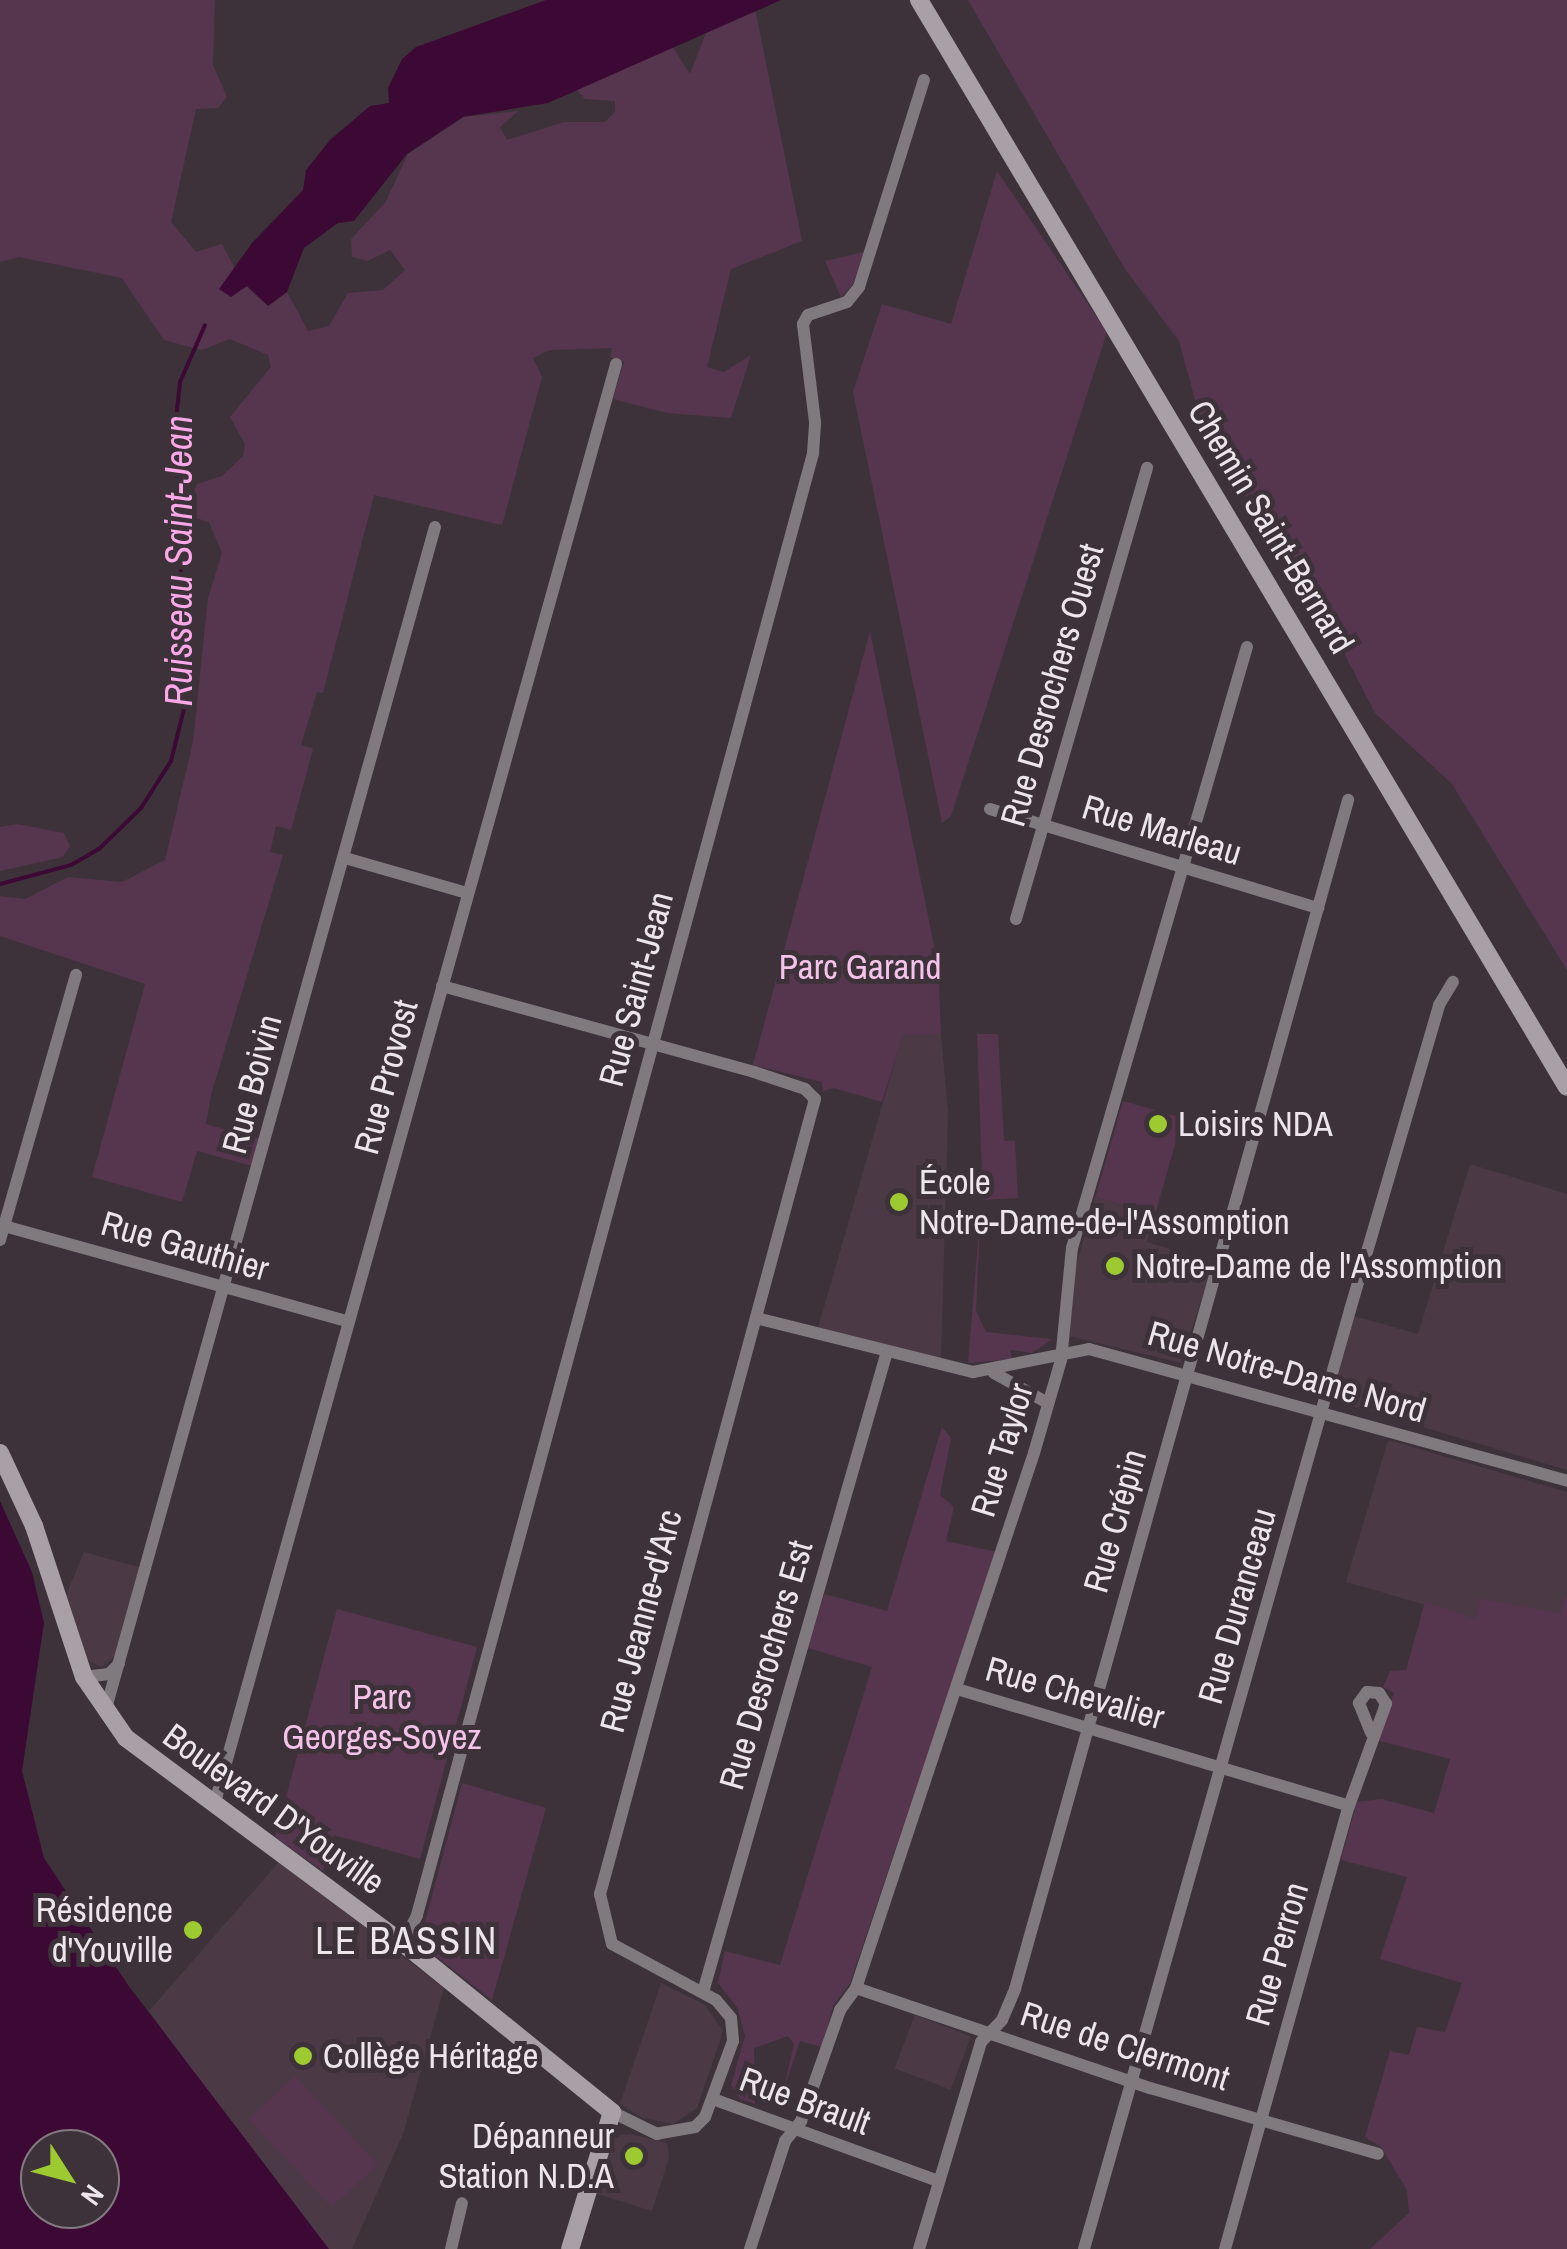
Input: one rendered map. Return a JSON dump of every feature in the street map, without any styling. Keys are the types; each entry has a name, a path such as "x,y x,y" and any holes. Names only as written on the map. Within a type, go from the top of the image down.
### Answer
{"street":[{"name":"Chemin Saint-Bernard","path":"919,0 1567,1087"},
{"name":"Rue Saint-Jean","path":"404,1944 417,1915 815,440 802,324 855,294 924,80"},
{"name":"Rue Provost","path":"214,1806 616,364"},
{"name":"Rue Desrochers Ouest","path":"1016,919 1146,468"},
{"name":"Rue Boivin","path":"105,1712 436,527"},
{"name":"Rue Taylor","path":"750,2249 840,2010 856,1988 1048,1403 1060,1351 1072,1248 1246,647"},
{"name":"Rue Crépin","path":"919,2249 990,2033 1015,1990 1348,800"},
{"name":"Rue Marleau","path":"990,809 1318,908"},
{"path":"345,858 467,893"},
{"path":"2,1233 76,975"},
{"name":"Rue Duranceau","path":"1084,2249 1439,1005 1453,982"},
{"path":"442,986 653,1042"},
{"name":"Rue Jeanne-d'Arc","path":"653,1042 813,1095 600,1894 612,1944 703,1992 724,2008 734,2028 713,2099"},
{"name":"Rue Gauthier","path":"2,1233 349,1322"},
{"name":"Rue Notre-Dame Nord","path":"756,1318 886,1355 992,1372 1048,1403"},
{"name":"Rue Notre-Dame Nord","path":"992,1372 1060,1351 1089,1348 1567,1482"},
{"name":"Rue Desrochers Est","path":"703,1992 886,1355"},
{"name":"Boulevard D'Youville","path":"0,1454 34,1526 84,1677 105,1712 152,1762 404,1944 612,2112"},
{"path":"84,1677 109,1674 122,1657"},
{"name":"Rue Chevalier","path":"956,1689 1349,1806"},
{"name":"Rue Perron","path":"1225,2249 1371,1733"},
{"name":"Rue de Clermont","path":"856,1988 1131,2081 1378,2154"},
{"name":"Rue Brault","path":"612,2112 646,2131 679,2134 700,2123 713,2099 938,2182"},
{"path":"570,2249 612,2112"},
{"path":"450,2249 462,2204"}],"shaded area":[{"path":"546,0 781,0 548,103 463,117 407,154 354,221 338,223 304,248 287,292 268,306 247,286 231,297 219,289 252,243 303,190 306,170 330,140 370,106 389,103 388,88 402,59 416,47"},
{"name":"École Notre-Dame-de-l'Assomption","path":"903,1033 941,1035 948,1112 941,1361 818,1328"},
{"path":"1470,1164 1567,1194 1567,1470 1332,1400 1354,1316 1418,1334"},
{"path":"1095,1197 1154,1215 1147,1242 1213,1262 1181,1363 1069,1336 1075,1271"},
{"path":"1388,1440 1567,1492 1567,1594 1561,1615 1480,1598 1475,1619 1346,1582"},
{"path":"0,1501 32,1572 44,1623 22,1771 44,1858 128,1985 329,2249 0,2249"},
{"path":"84,1552 142,1568 115,1656 102,1667 87,1660 66,1595"},
{"name":"Collège Héritage","path":"279,1862 444,1988 403,2134 352,2249 329,2249 304,2223 149,2011"},
{"path":"661,1983 705,2005 723,2031 697,2108 673,2124 643,2118 620,2104"},
{"path":"915,2015 971,2037 951,2090 895,2068"},
{"path":"630,2134 667,2143 669,2158 652,2211 591,2192 612,2136"}],"green space":[{"path":"0,0 215,0 213,65 227,97 218,108 196,109 171,222 196,252 222,244 235,269 219,289 246,286 268,306 287,292 308,331 329,326 348,293 383,290 405,270 390,250 368,261 352,257 351,239 385,203 408,154 464,117 518,111 500,127 507,140 564,122 605,122 615,112 615,101 585,99 576,88 672,46 690,74 706,33 755,9 802,241 731,269 707,367 724,372 751,355 731,418 667,413 613,399 624,362 610,357 612,348 550,350 533,358 542,377 502,525 374,495 323,693 317,692 301,745 313,749 291,830 276,826 270,852 283,855 211,1095 206,1124 260,1139 252,1166 197,1151 182,1202 92,1177 145,984 0,936 0,896 25,899 68,877 122,882 165,860 193,742 208,598 222,553 209,522 189,516 189,502 197,484 222,476 243,456 245,444 230,417 271,367 268,355 230,339 201,350 164,340 122,278 19,257 0,262"},
{"path":"968,0 1567,0 1567,970 1452,784 1375,713 1342,649 1203,429 1179,341 1125,269"},
{"path":"997,171 1107,332 951,816 942,823 853,392 882,304 951,324"},
{"path":"864,252 853,284 841,297 825,261"},
{"name":"Parc Garand","path":"870,631 938,965 941,1035 903,1034 882,1102 834,1088 823,1091 822,1082 753,1065"},
{"path":"17,824 64,833 70,846 63,857 0,871 0,827"},
{"path":"977,1034 998,1034 1004,1141 1015,1141 1018,1198 983,1200"},
{"path":"1123,1101 1183,1118 1155,1214 1095,1197"},
{"path":"981,1205 976,1311 986,1332 1052,1339 1032,1353 1010,1350 1012,1359 968,1363"},
{"path":"942,1427 951,1438 940,1495 954,1507 946,1541 997,1552 850,1983 833,2006 822,2047 800,2041 783,2092 794,2044 788,2036 754,2048 755,2104 740,2099 731,2085 745,2036 737,2007 718,1983 725,1951 780,1965 872,1667 808,1648 824,1594 887,1611"},
{"path":"1567,1594 1567,2249 1370,2249 1409,2213 1407,2190 1381,2147 1365,2137 1390,2051 1409,2055 1417,2027 1445,2032 1462,1983 1380,1959 1407,1877 1341,1860 1357,1802 1382,1799 1434,1813 1450,1759 1376,1740 1394,1693 1383,1687 1390,1671 1406,1670 1425,1602 1475,1619 1480,1598 1560,1614"},
{"name":"Parc Georges-Soyez","path":"337,1609 477,1647 420,1859 334,1835 323,1871 275,1837"},
{"name":"Parc Georges-Soyez","path":"462,1783 546,1808 492,2000 432,1953 460,1947 454,1921 423,1930"},
{"path":"295,2076 378,2164 331,2207 249,2119"}],"waterway":[{"name":"Ruisseau Saint-Jean","path":"0,884 71,865 99,849 141,808 171,761 186,701 175,428 180,382 205,325"}],"place":[{"name":"Loisirs NDA","path":"1158,1124"},
{"name":"École Notre-Dame-de-l'Assomption","path":"899,1202"},
{"name":"Notre-Dame de l'Assomption","path":"1115,1266"},
{"name":"Résidence d'Youville","path":"193,1930"},
{"name":"Collège Héritage","path":"303,2056"},
{"name":"Dépanneur Station N.D.A","path":"634,2156"}],"district":[{"name":"LE BASSIN","path":"407,1941"}]}
